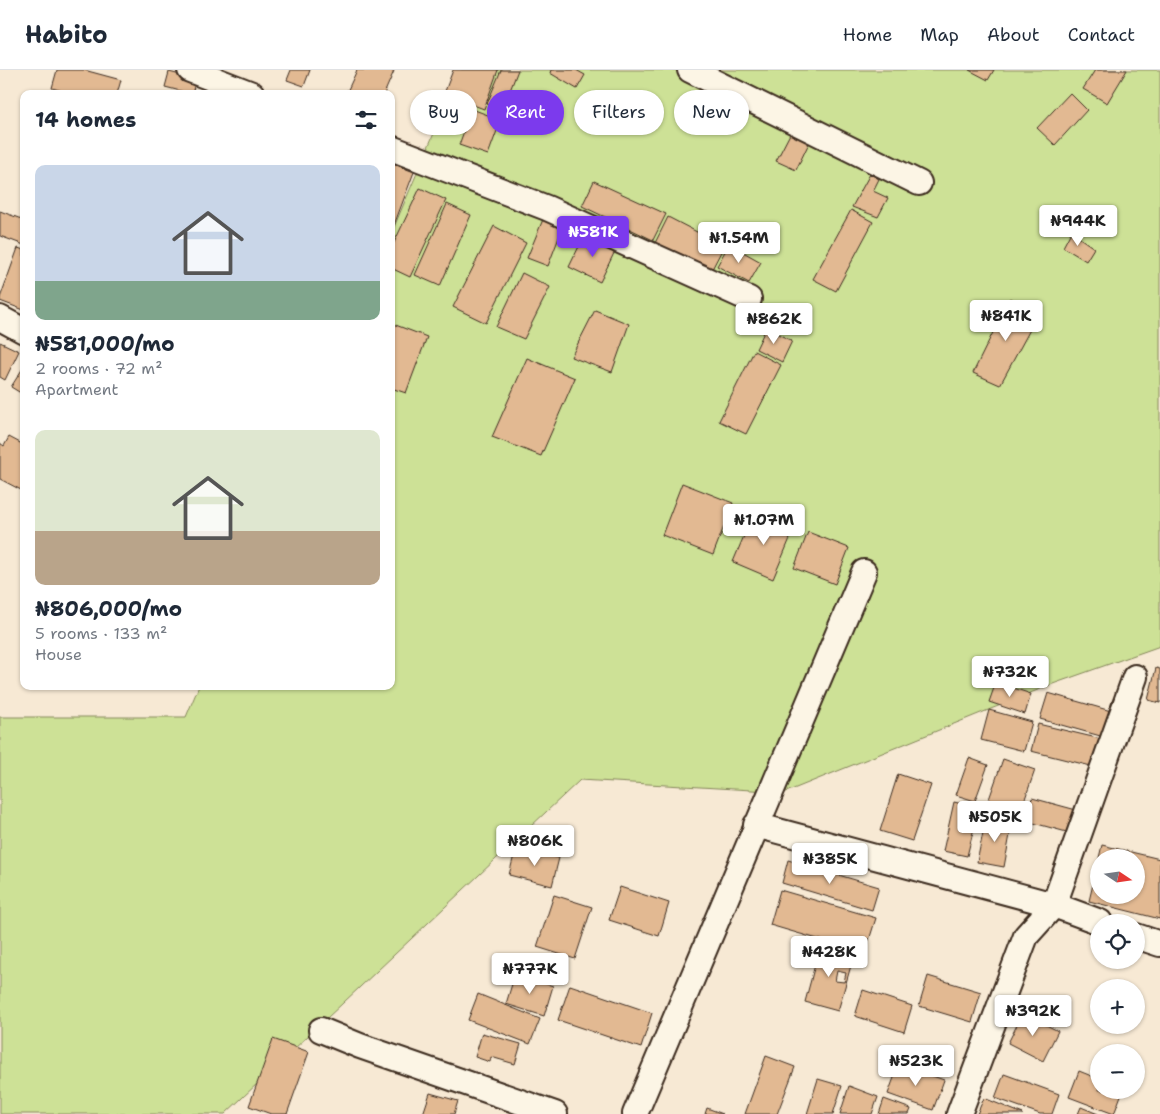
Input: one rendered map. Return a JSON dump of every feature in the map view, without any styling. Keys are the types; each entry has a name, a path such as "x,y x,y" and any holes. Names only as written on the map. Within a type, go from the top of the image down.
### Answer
{"street":[{"path":"190,70 242,90"},
{"path":"690,70 919,183"},
{"path":"395,150 547,208 749,299"},
{"path":"0,318 20,329"},
{"path":"635,1114 864,572"},
{"path":"959,1114 1026,936 1054,905 1135,677"},
{"path":"756,825 1054,905 1090,918"},
{"path":"1145,939 1160,944"},
{"path":"321,1030 360,1046 555,1114"}],"green space":[{"path":"461,70 1160,70 1160,646 1050,685 786,792 580,780 225,1114 0,1114 0,717 186,717 197,690 395,690 395,225 433,135 477,135 477,90 452,90"}],"building":[{"path":"57,70 84,70 121,80 118,90 59,90 52,88"},
{"path":"291,70 310,70 304,86 287,80"},
{"path":"357,70 394,71 386,90 348,90"},
{"path":"453,70 498,70 491,90 487,90 487,101 484,109 477,106 477,90 446,90"},
{"path":"501,70 518,70 510,90 493,90"},
{"path":"551,70 576,70 585,75 577,89 550,73"},
{"path":"969,70 994,70 988,80"},
{"path":"1095,70 1127,70 1107,103 1083,89"},
{"path":"169,72 196,79 193,90 177,90 165,87"},
{"path":"1070,93 1087,110 1055,145 1037,128"},
{"path":"477,111 487,115 487,135 495,135 488,155 459,145 463,135 477,135"},
{"path":"791,132 810,141 796,170 776,161"},
{"path":"395,165 414,172 395,222"},
{"path":"870,174 879,179 873,191 888,198 878,217 852,207"},
{"path":"594,181 666,214 653,240 582,206"},
{"path":"420,188 446,200 410,277 395,270 395,241"},
{"path":"447,204 471,215 440,286 415,275"},
{"path":"851,210 873,222 836,291 813,279"},
{"path":"0,211 20,218 20,244 0,236"},
{"path":"544,217 563,227 548,266 527,258"},
{"path":"668,217 724,246 711,271 655,243"},
{"path":"494,226 526,243 486,323 453,307"},
{"path":"1071,232 1094,248 1086,261 1063,247"},
{"path":"585,234 616,249 600,282 569,267"},
{"path":"729,244 761,262 749,283 717,266"},
{"path":"18,248 20,249 20,308 0,301"},
{"path":"522,273 550,287 524,339 496,327"},
{"path":"1010,298 1039,313 1000,385 973,373"},
{"path":"595,310 629,324 612,372 571,357"},
{"path":"395,325 427,337 406,393 395,389"},
{"path":"766,328 792,341 782,362 756,349"},
{"path":"0,342 19,351 5,380 0,377"},
{"path":"754,351 781,365 746,434 719,421"},
{"path":"527,358 575,378 541,456 492,437"},
{"path":"20,373 20,393 11,387"},
{"path":"9,437 20,443 20,489 0,479 0,443 4,446"},
{"path":"682,483 733,503 713,555 662,535"},
{"path":"754,512 794,529 773,579 733,562"},
{"path":"808,532 849,548 835,584 794,568"},
{"path":"1156,668 1160,669 1160,703 1148,700"},
{"path":"996,682 1031,694 1025,714 989,702"},
{"path":"1048,693 1111,711 1104,737 1040,719"},
{"path":"989,710 1032,722 1024,751 981,740"},
{"path":"1038,724 1101,739 1095,767 1031,751"},
{"path":"969,758 988,765 975,801 956,795"},
{"path":"1003,759 1035,770 1020,813 988,802"},
{"path":"898,774 931,785 912,841 880,831"},
{"path":"1032,798 1080,811 1074,834 1026,821"},
{"path":"954,802 979,808 967,856 943,851"},
{"path":"986,818 1012,824 1004,867 977,862"},
{"path":"1102,845 1119,849 1101,849"},
{"path":"523,848 559,858 552,886 509,875 514,855 521,857"},
{"path":"1145,855 1160,859 1160,919 1101,904 1145,904"},
{"path":"788,860 879,887 872,910 782,883"},
{"path":"620,887 669,903 659,936 609,920"},
{"path":"780,890 876,918 865,953 770,925"},
{"path":"554,895 592,907 575,959 537,947"},
{"path":"820,946 854,955 838,1011 805,1002","holes":["837,971 846,973 844,982 835,981"]},
{"path":"515,974 553,986 544,1016 506,1004"},
{"path":"928,976 981,992 972,1022 919,1006"},
{"path":"570,985 652,1013 641,1048 558,1020"},
{"path":"863,990 912,1006 904,1032 855,1016"},
{"path":"478,994 540,1019 530,1044 468,1020"},
{"path":"1023,1013 1058,1031 1043,1061 1008,1043"},
{"path":"482,1033 521,1044 515,1064 491,1057 490,1062 475,1057"},
{"path":"273,1039 309,1052 287,1114 271,1114 249,1106"},
{"path":"766,1056 795,1067 777,1114 745,1114"},
{"path":"899,1064 944,1080 933,1110 888,1094"},
{"path":"1079,1071 1090,1075 1090,1099 1120,1099 1114,1114 1069,1097"},
{"path":"1004,1074 1059,1094 1052,1114 1040,1114 995,1098"},
{"path":"818,1079 842,1086 833,1114 807,1114"},
{"path":"849,1086 878,1097 872,1114 840,1114"},
{"path":"430,1093 458,1101 454,1114 423,1114"},
{"path":"984,1098 1023,1114 977,1114"},
{"path":"884,1099 911,1109 909,1114 879,1114"},
{"path":"1081,1107 1098,1114 1078,1114"},
{"path":"707,1108 723,1114 705,1114"}]}
